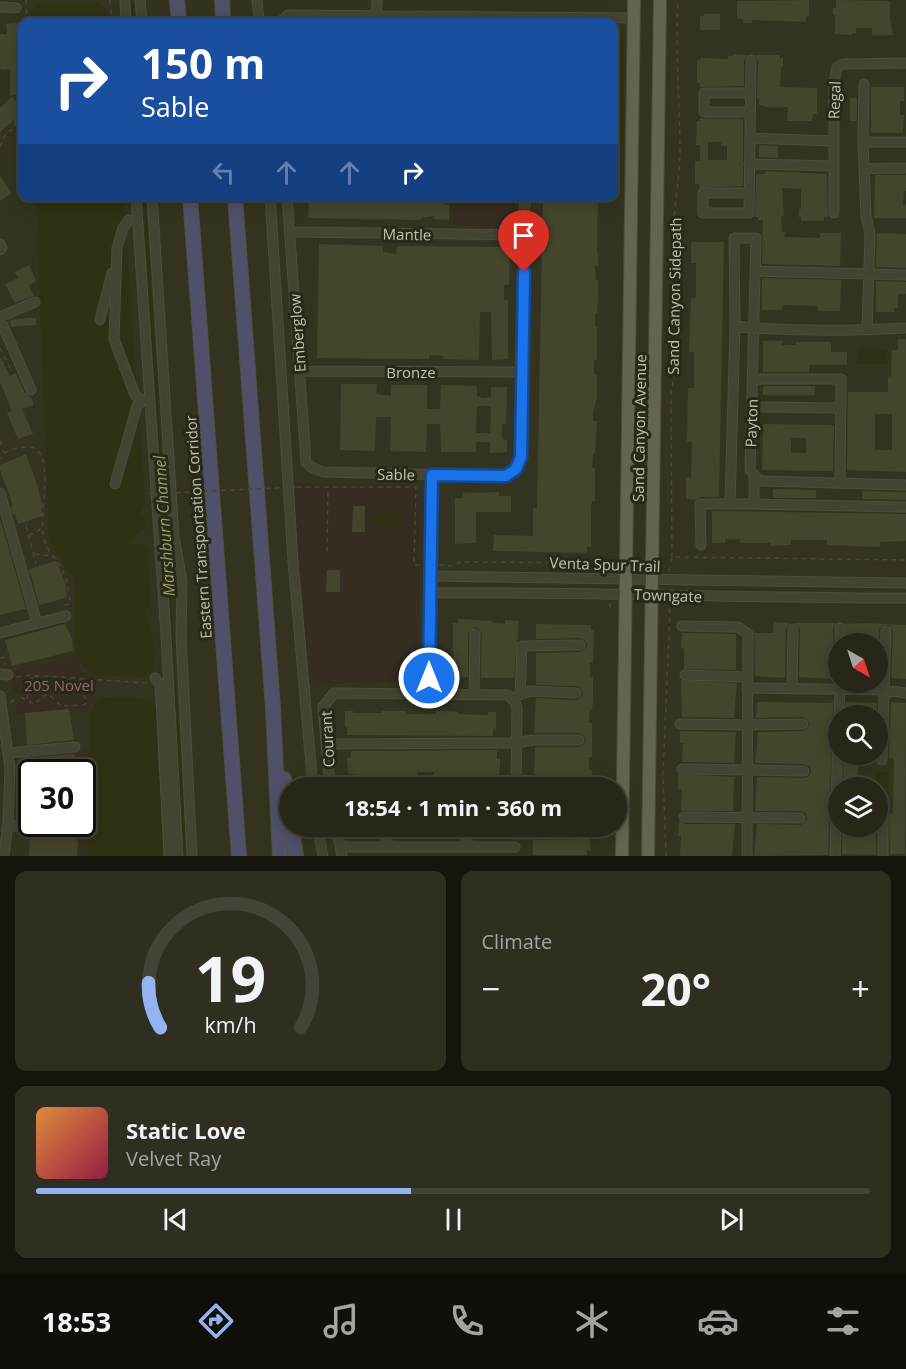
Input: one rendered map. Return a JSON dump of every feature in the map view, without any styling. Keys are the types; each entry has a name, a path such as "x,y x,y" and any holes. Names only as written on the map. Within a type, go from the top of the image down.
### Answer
{"highway":[{"path":"177,0 179,18"},
{"path":"222,0 223,18"},
{"name":"Eastern Transportation Corridor","path":"190,201 238,856"},
{"path":"235,201 273,708 280,856"},
{"path":"273,708 284,777"},
{"path":"293,837 296,856"}],"main road":[{"name":"Sand Canyon Avenue","path":"622,856 634,0"},
{"name":"Sand Canyon Avenue","path":"648,856 660,0"}],"street":[{"path":"125,0 126,18"},
{"path":"140,0 142,18"},
{"path":"257,0 259,18"},
{"path":"376,16 377,0"},
{"path":"0,7 16,8"},
{"path":"285,18 288,15 633,18"},
{"path":"749,193 703,193 703,213 749,213 751,60"},
{"name":"Regal","path":"834,213 834,83 837,67 844,64 906,63"},
{"path":"864,84 864,169 866,216 870,234 867,330"},
{"path":"750,93 704,93 704,112 750,112"},
{"path":"750,138 833,141"},
{"path":"863,142 906,142"},
{"path":"749,164 833,166"},
{"path":"864,169 906,168"},
{"path":"136,201 163,590 177,856"},
{"path":"152,201 174,537 182,581 181,636 192,856"},
{"path":"270,201 293,561 312,777"},
{"name":"Emberglow","path":"288,201 305,458 311,467"},
{"path":"522,372 525,201"},
{"path":"100,320 123,228 129,220"},
{"name":"Mantle","path":"290,232 524,235"},
{"name":"Payton","path":"735,326 734,238 756,238 750,470 754,476 754,504"},
{"path":"114,484 137,406 142,400 135,395 114,339 117,252"},
{"path":"756,271 906,275"},
{"path":"31,390 0,318 35,302"},
{"path":"730,504 735,326 867,330 906,328"},
{"name":"Bronze","path":"300,371 522,372"},
{"name":"Sable","path":"311,467 323,472 506,476 516,469 521,457 522,372"},
{"path":"753,379 841,379 840,483"},
{"path":"752,407 840,408"},
{"path":"432,475 429,693 496,694 516,698 529,691 576,693"},
{"path":"754,476 759,481 906,485"},
{"path":"0,493 37,623"},
{"path":"701,545 700,504 906,507"},
{"name":"Towngate","path":"430,576 906,584"},
{"name":"Towngate","path":"430,593 531,592 772,598 906,598"},
{"path":"0,633 65,614"},
{"path":"682,626 738,627 744,629 748,634 747,856"},
{"path":"840,628 840,633"},
{"path":"792,688 793,629"},
{"path":"474,694 475,634"},
{"path":"516,777 516,698 522,646 580,645"},
{"path":"685,675 747,677"},
{"path":"155,678 160,684 169,856"},
{"path":"747,688 828,686"},
{"path":"888,690 906,693"},
{"name":"Courant","path":"329,777 323,707 334,693 429,693"},
{"path":"0,696 8,753 8,826 3,844 4,856"},
{"path":"680,724 803,724"},
{"path":"326,744 579,740"},
{"path":"8,753 75,747"},
{"path":"835,856 837,765"},
{"path":"682,769 804,771"},
{"path":"684,817 800,818"},
{"path":"8,826 18,826"},
{"path":"319,837 323,856"},
{"path":"387,837 387,847"},
{"path":"467,837 467,847"},
{"path":"883,837 883,856"},
{"path":"341,851 387,847 467,847 515,851"}],"path":[{"path":"26,0 27,18"},
{"path":"110,0 112,18"},
{"name":"Sand Canyon Sidepath","path":"672,557 671,393 676,370 677,322 674,293 673,222 678,198 680,159 676,59 678,0"},
{"path":"0,147 7,133 12,128 18,127"},
{"path":"0,348 11,370"},
{"path":"0,364 7,361"},
{"path":"0,441 5,456 0,459"},
{"path":"4,453 21,447 37,450 42,456 45,541 69,588 70,604 63,606 65,614"},
{"path":"148,494 317,486 416,487 414,565 420,565"},
{"path":"327,551 328,486"},
{"path":"26,526 36,564"},
{"path":"29,535 43,526"},
{"path":"34,555 52,556"},
{"name":"Venta Spur Trail","path":"652,566 669,566 672,557 906,560"},
{"name":"Venta Spur Trail","path":"443,565 453,566 460,562 608,563 610,566 626,566"},
{"path":"666,856 663,775 670,612 668,608"},
{"path":"4,674 21,677 30,675 72,677 143,683 155,678"},
{"path":"30,675 62,686 72,677"},
{"path":"30,675 62,706 84,705 87,701 79,685 80,678"},
{"path":"27,700 28,692 43,688"},
{"path":"21,697 34,704 48,693"},
{"path":"13,700 17,702"}],"green space":[{"path":"453,201 516,201 516,221 511,227 453,225"},
{"path":"291,483 411,484 415,487 418,494 420,588 415,676 411,681 307,684"},
{"name":"205 Novel","path":"78,655 79,664 84,673 95,675 90,709 16,713 16,706 22,696 13,689 9,672"}],"shaded area":[{"path":"40,3 98,3 106,11 108,18 30,18 34,6"},
{"path":"36,201 124,201 125,208 119,229 126,231 137,391 131,395 133,409 139,411 145,503 140,515 146,520 146,528 128,540 130,545 147,546 151,606 144,609 155,653 153,671 149,675 144,677 95,675 85,669 78,658 75,645 75,601 72,577 49,542"},
{"path":"858,349 887,350 887,364 857,364"},
{"path":"371,513 401,514 401,531 391,531 391,526 371,526"},
{"path":"99,697 149,699 157,709 157,757 165,832 164,856 88,856 88,837 96,837 96,759 89,759 90,713"},
{"path":"875,772 888,772 888,777 876,777"}],"building":[{"path":"809,0 809,15 806,17 806,22 752,20 752,23 743,23 743,19 737,19 737,1"},
{"path":"836,0 890,1 893,35 872,35 872,28 856,28 856,33 852,35 835,34 833,8 836,8"},
{"path":"720,14 720,30 700,30 700,16"},
{"path":"18,23 18,95 10,96 10,69 1,70 0,66 0,34 7,34 6,24"},
{"path":"733,54 747,55 744,60 744,86 700,87 700,83 697,83 697,60 700,58 728,59 728,56 733,56"},
{"path":"755,55 780,55 780,58 783,58 780,87 817,89 817,114 813,114 812,121 787,121 788,107 759,105 759,99 757,99 758,60"},
{"path":"871,87 904,87 904,101 900,101 900,115 904,115 903,133 871,133"},
{"path":"12,97 18,104 18,124 14,127 14,120 0,132 0,108"},
{"path":"850,98 857,98 857,121 850,121"},
{"path":"700,118 743,119 743,186 699,188 699,184 695,184 695,161 699,161 700,158 700,145 696,145 697,121 700,121","holes":["708,142 721,142 721,146 727,146 727,160 708,160"]},
{"path":"759,145 778,146 778,158 759,157"},
{"path":"765,171 827,174 828,217 824,217 824,221 801,221 799,209 801,209 801,189 782,188 784,216 781,216 782,232 785,232 784,237 820,238 820,233 841,233 840,266 762,264 763,220 755,217 756,174 765,174"},
{"path":"875,175 906,175 903,205 906,205 906,218 874,218"},
{"path":"0,176 12,193 0,201"},
{"path":"309,201 444,201 444,205 449,205 449,220 434,219 434,216 421,218 421,220 308,218"},
{"path":"543,201 598,201 598,266 595,266 596,280 598,280 598,303 597,313 595,313 597,360 594,360 594,374 597,374 597,397 593,413 593,421 597,421 592,467 595,468 595,501 592,501 591,506 591,547 587,547 587,553 493,551 494,535 533,536 533,508 537,508"},
{"path":"877,233 906,234 906,268 876,267"},
{"path":"691,242 724,242 719,497 700,497 695,500 686,499 686,477 691,478 692,442 687,442 688,388 694,388 694,352 689,352 691,298 696,298 696,263 691,263"},
{"path":"319,244 383,246 383,252 396,254 397,246 510,247 509,285 504,285 504,300 508,300 508,359 492,360 491,312 480,312 479,360 443,359 443,356 429,355 429,359 317,358"},
{"path":"29,265 36,281 29,285 34,296 15,303 5,284 18,278 15,272"},
{"path":"762,278 841,280 840,311 818,311 818,306 783,305 782,310 762,310"},
{"path":"876,281 906,282 906,294 898,294 898,308 894,308 894,312 876,312"},
{"path":"36,318 36,325 11,327 10,320"},
{"path":"898,339 906,339 906,472 847,470 848,392 888,392 892,350 898,350","holes":["875,414 892,414 892,450 875,450"]},
{"path":"763,341 782,341 782,345 796,345 796,342 831,342 831,352 847,352 847,365 809,365 809,372 763,372"},
{"path":"0,356 10,376 16,373 25,393 31,397 33,402 33,405 22,409 33,434 18,439 7,413 12,411 0,382"},
{"path":"341,384 377,384 376,394 391,396 391,385 427,385 427,409 440,409 441,385 477,386 477,396 483,398 491,397 491,387 507,387 506,424 502,424 502,439 507,440 507,452 490,453 490,442 476,442 476,452 441,452 440,424 427,424 426,452 390,451 391,417 376,417 375,451 340,450","holes":["477,406 491,406 490,433 476,433"]},
{"path":"763,386 815,386 815,395 763,395"},
{"path":"763,424 834,425 833,471 762,470","holes":["791,438 806,438 806,453 791,452"]},
{"path":"26,454 37,484 43,513 42,516 18,524 15,514 13,515 11,507 13,506 0,465"},
{"path":"773,489 816,490 816,498 773,498"},
{"path":"862,491 906,492 906,500 862,499"},
{"path":"499,492 499,496 511,496 511,512 476,512 476,543 455,544 455,498 463,498 463,493"},
{"path":"353,506 365,506 365,532 352,532"},
{"path":"712,511 906,514 906,541 880,542 880,547 827,545 827,540 791,540 791,545 770,546 770,543 740,543 740,539 725,539 725,543 712,543"},
{"path":"0,518 26,609 0,615"},
{"path":"56,561 65,582 67,598 39,605 29,569"},
{"path":"327,570 340,570 340,592 326,592"},
{"path":"458,619 505,624 505,620 519,621 514,678 481,678 482,634 475,627 468,633 468,677 453,678 453,623 458,623"},
{"path":"774,622 790,623 786,629 785,678 755,676 754,633 773,633"},
{"path":"796,623 836,623 833,633 828,633 828,679 799,677 800,629"},
{"path":"65,624 72,639 73,651 12,666 5,640"},
{"path":"536,624 591,625 591,630 594,630 593,663 590,663 590,677 593,677 593,700 589,723 592,723 592,757 589,757 589,770 592,770 592,777 534,777 535,747 579,747 586,741 580,733 534,733 536,698 576,700 583,693 576,686 536,685 536,653 580,652 587,645 580,638 536,639"},
{"path":"845,624 906,625 906,679 891,678 893,631 889,625 883,625 879,633 846,633"},
{"path":"682,633 736,634 736,670 684,669 684,649 681,648"},
{"path":"681,680 737,683 734,718 682,717"},
{"path":"757,702 833,703 833,705 828,705 828,765 831,765 831,777 828,777 828,855 754,856 757,824 801,825 807,819 806,814 800,811 755,811 757,777 804,778 808,777 811,772 810,767 804,764 755,763 758,732 803,731 810,724 808,720 803,717 756,718"},
{"path":"846,702 877,703 877,705 846,705"},
{"path":"891,702 906,703 905,854 890,854 889,814 893,813 894,759 889,758"},
{"path":"69,709 74,740 27,745 25,713"},
{"path":"345,711 382,713 382,711 406,711 406,714 436,714 436,711 444,711 488,715 488,712 496,712 496,729 493,728 493,736 347,735"},
{"path":"680,731 736,732 734,763 682,762 683,743 680,743"},
{"path":"497,750 497,759 500,759 499,775 496,777 434,777 434,772 417,772 417,777 355,777 355,774 348,774 347,758 351,758 351,751"},
{"path":"74,754 75,759 25,759"},
{"path":"844,765 858,765 858,777 843,777"},
{"path":"678,774 734,777 733,811 681,811 682,789 678,789"},
{"path":"679,821 684,824 735,824 732,856 680,856"},
{"path":"30,837 76,837 78,843 77,856 29,856"},
{"path":"591,837 590,851 587,850 587,855 533,855 533,840"},
{"path":"842,837 876,837 876,855 842,854"}],"waterway":[{"name":"Marshburn Channel","path":"131,0 133,18"},
{"name":"Marshburn Channel","path":"144,201 185,856"}],"route":[{"path":"429,678 432,475 506,476 516,469 521,457 524,272"}]}
